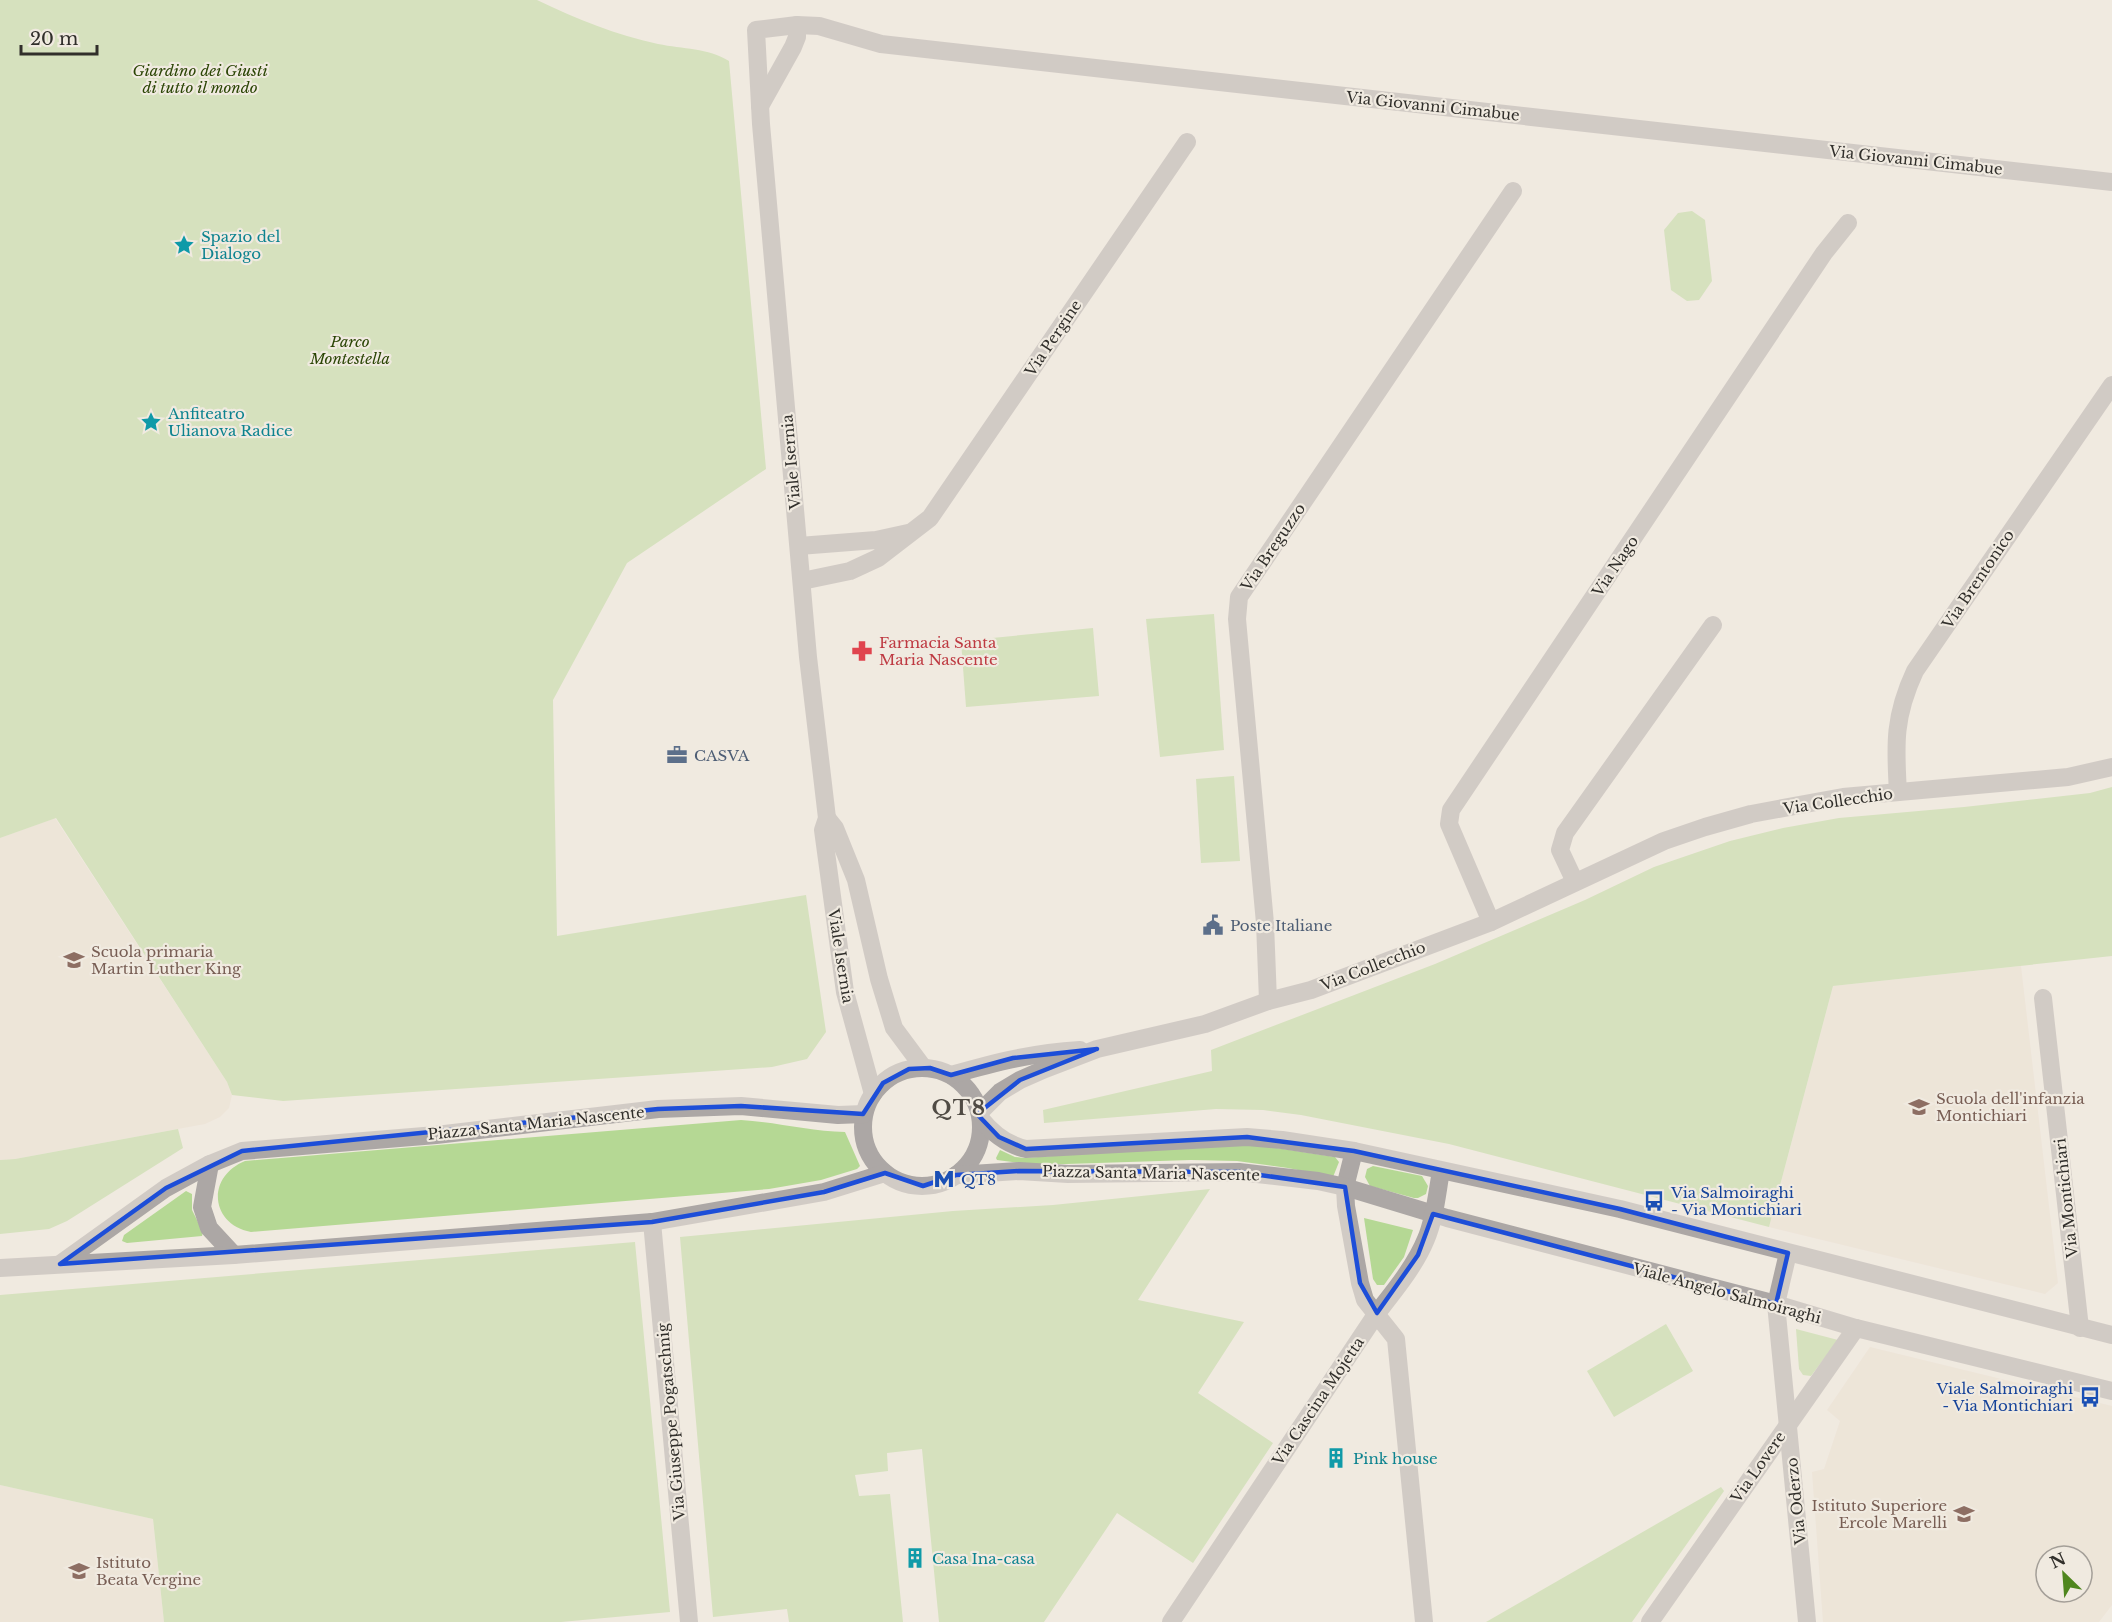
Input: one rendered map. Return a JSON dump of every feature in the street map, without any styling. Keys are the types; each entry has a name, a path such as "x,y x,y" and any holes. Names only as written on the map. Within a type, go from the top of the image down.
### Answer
{"street":[{"name":"Via Giovanni Cimabue","path":"756,30 806,25 837,30 881,44 2112,182"},
{"path":"760,106 793,47 796,37 806,25"},
{"name":"Viale Isernia","path":"756,30 760,106 808,657 827,818 823,830 845,992 873,1094"},
{"name":"Via Pergine","path":"802,581 850,571 878,558 930,518 1187,142"},
{"name":"Via Breguzzo","path":"1268,1001 1265,923 1237,619 1239,597 1513,191"},
{"name":"Via Nago","path":"1491,922 1449,824 1451,810 1824,254 1848,223"},
{"name":"Via Brentonico","path":"1898,792 1896,743 1898,717 1904,694 1915,671 2112,385"},
{"path":"799,546 876,540 915,531"},
{"path":"1575,882 1560,850 1565,833 1713,624"},
{"name":"Via Collecchio","path":"1268,1001 1311,990 1491,922 1664,841 1740,817 1843,797 2068,777 2112,767"},
{"name":"Viale Isernia","path":"827,818 835,828 856,880 879,979 894,1028 923,1067"},
{"name":"Via Montichiari","path":"2043,998 2080,1328"},
{"path":"980,1115 1000,1092 1020,1080 1097,1049 1205,1024 1268,1001"},
{"path":"951,1075 1013,1058 1049,1052 1097,1049"},
{"path":"923,1067 951,1075 971,1093 980,1115 981,1134 978,1148 967,1166 956,1175 935,1185 916,1186 897,1180 885,1173 876,1164 866,1146 863,1134 864,1114 873,1094 895,1074 909,1069 923,1067"},
{"name":"Piazza Santa Maria Nascente","path":"60,1264 166,1188 210,1164 242,1151 436,1135 658,1109 741,1106 838,1115 864,1114"},
{"name":"Piazza Santa Maria Nascente","path":"980,1115 999,1137 1012,1145 1026,1149 1247,1137 1354,1151"},
{"path":"1424,1622 1396,1339 1365,1300 1346,1206 1345,1187 1354,1151 1620,1209 2112,1335"},
{"path":"210,1164 202,1207 209,1228 234,1255"},
{"name":"Piazza Santa Maria Nascente","path":"956,1175 1019,1171 1068,1174 1239,1172 1318,1181 1345,1187"},
{"name":"Via Cascina Mojetta","path":"1171,1622 1418,1255 1426,1239 1433,1214 1441,1171"},
{"path":"0,1268 234,1255 652,1222 824,1192 885,1173"},
{"name":"Viale Angelo Salmoiraghi","path":"1345,1187 1433,1214 1776,1304 1856,1328 2112,1391"},
{"name":"Via Giuseppe Pogatschnig","path":"652,1222 689,1622"},
{"name":"Via Lovere","path":"1650,1622 1788,1424 1776,1304 1788,1253"},
{"path":"1788,1424 1856,1328"},
{"name":"Via Oderzo","path":"1788,1424 1807,1622"}],"highlighted area":[{"path":"1097,1049 1020,1080 977,1114 999,1137 1026,1149 1247,1137 1354,1151 1620,1209 1788,1253 1776,1304 1433,1214 1418,1255 1377,1313 1360,1283 1345,1187 1239,1172 1019,1171 956,1175 923,1186 885,1173 824,1192 652,1222 60,1264 166,1188 242,1151 658,1109 741,1106 863,1114 883,1083 909,1069 930,1068 951,1075 1013,1058"}],"shaded area":[{"name":"Scuola primaria Martin Luther King","path":"55,818 227,1082 232,1095 229,1108 220,1117 205,1124 0,1160 0,838"},
{"name":"Scuola dell'infanzia Montichiari","path":"2021,966 2058,1283 2045,1294 1769,1227 1833,986"},
{"name":"Istituto Superiore Ercole Marelli","path":"1870,1347 2112,1406 2112,1605 2099,1622 1823,1622 1812,1472 1824,1469 1840,1421 1827,1410"},
{"name":"Istituto Beata Vergine","path":"0,1485 153,1519 164,1622 0,1622"}],"green space":[{"name":"Parco Montestella","path":"0,0 537,0 582,20 627,36 658,44 704,51 729,61 766,469 627,563 553,700 557,936 806,895 826,1032 807,1059 772,1067 283,1101 232,1095 227,1082 56,818 0,838"},
{"path":"1692,211 1705,220 1712,281 1699,300 1687,301 1671,290 1664,230 1678,213"},
{"path":"1214,614 1224,750 1160,757 1146,619"},
{"path":"1093,628 1099,696 966,707 961,641"},
{"path":"1234,776 1240,861 1201,863 1196,779"},
{"path":"2112,787 2112,956 1833,986 1769,1227 1449,1144 1301,1115 1263,1110 1216,1109 1044,1123 1043,1110 1212,1071 1211,1050 1435,964 1585,900 1654,867 1730,841 1839,818 2090,793"},
{"path":"741,1120 845,1132 860,1166 857,1169 821,1180 769,1189 251,1232 227,1220 218,1200 219,1188 224,1178 232,1168 245,1161"},
{"path":"178,1129 183,1148 67,1221 49,1229 0,1234 0,1160"},
{"path":"1257,1145 1335,1157 1339,1162 1333,1177 1237,1161 1191,1160 1035,1165 996,1158 1000,1150 1015,1157 1024,1158 1194,1146"},
{"path":"1373,1166 1422,1176 1428,1186 1426,1194 1414,1198 1370,1186 1365,1177 1367,1169"},
{"path":"1210,1189 1138,1300 1244,1322 1198,1393 1273,1443 1193,1563 1117,1513 1044,1622 939,1622 922,1449 887,1453 888,1471 855,1475 859,1496 890,1494 903,1622 789,1622 787,1609 713,1617 680,1237"},
{"path":"186,1191 192,1194 192,1210 203,1232 202,1236 127,1243 122,1241 124,1235"},
{"path":"1364,1218 1413,1230 1404,1257 1384,1285 1377,1285 1373,1279"},
{"path":"635,1242 670,1612 561,1622 164,1622 153,1519 0,1485 0,1295"},
{"path":"1666,1324 1693,1371 1614,1417 1587,1371"},
{"path":"1796,1329 1838,1340 1811,1376 1803,1375 1799,1369"},
{"path":"1721,1487 1724,1491 1632,1622 1486,1622"}],"place":[{"name":"Spazio del Dialogo","path":"184,245"},
{"name":"Anfiteatro Ulianova Radice","path":"151,422"},
{"name":"Farmacia Santa Maria Nascente","path":"862,651"},
{"name":"CASVA","path":"677,755"},
{"name":"Poste Italiane","path":"1213,925"},
{"name":"Scuola primaria Martin Luther King","path":"74,960"},
{"name":"Scuola dell'infanzia Montichiari","path":"1919,1107"},
{"name":"QT8","path":"944,1179"},
{"name":"Via Salmoiraghi - Via Montichiari","path":"1654,1201"},
{"name":"Viale Salmoiraghi - Via Montichiari","path":"2090,1397"},
{"name":"Pink house","path":"1336,1458"},
{"name":"Istituto Superiore Ercole Marelli","path":"1964,1514"},
{"name":"Casa Ina-casa","path":"915,1558"},
{"name":"Istituto Beata Vergine","path":"79,1571"}],"district":[{"name":"QT8","path":"959,1108"}],"park label":[{"name":"Giardino dei Giusti di tutto il mondo","path":"200,78"}]}
